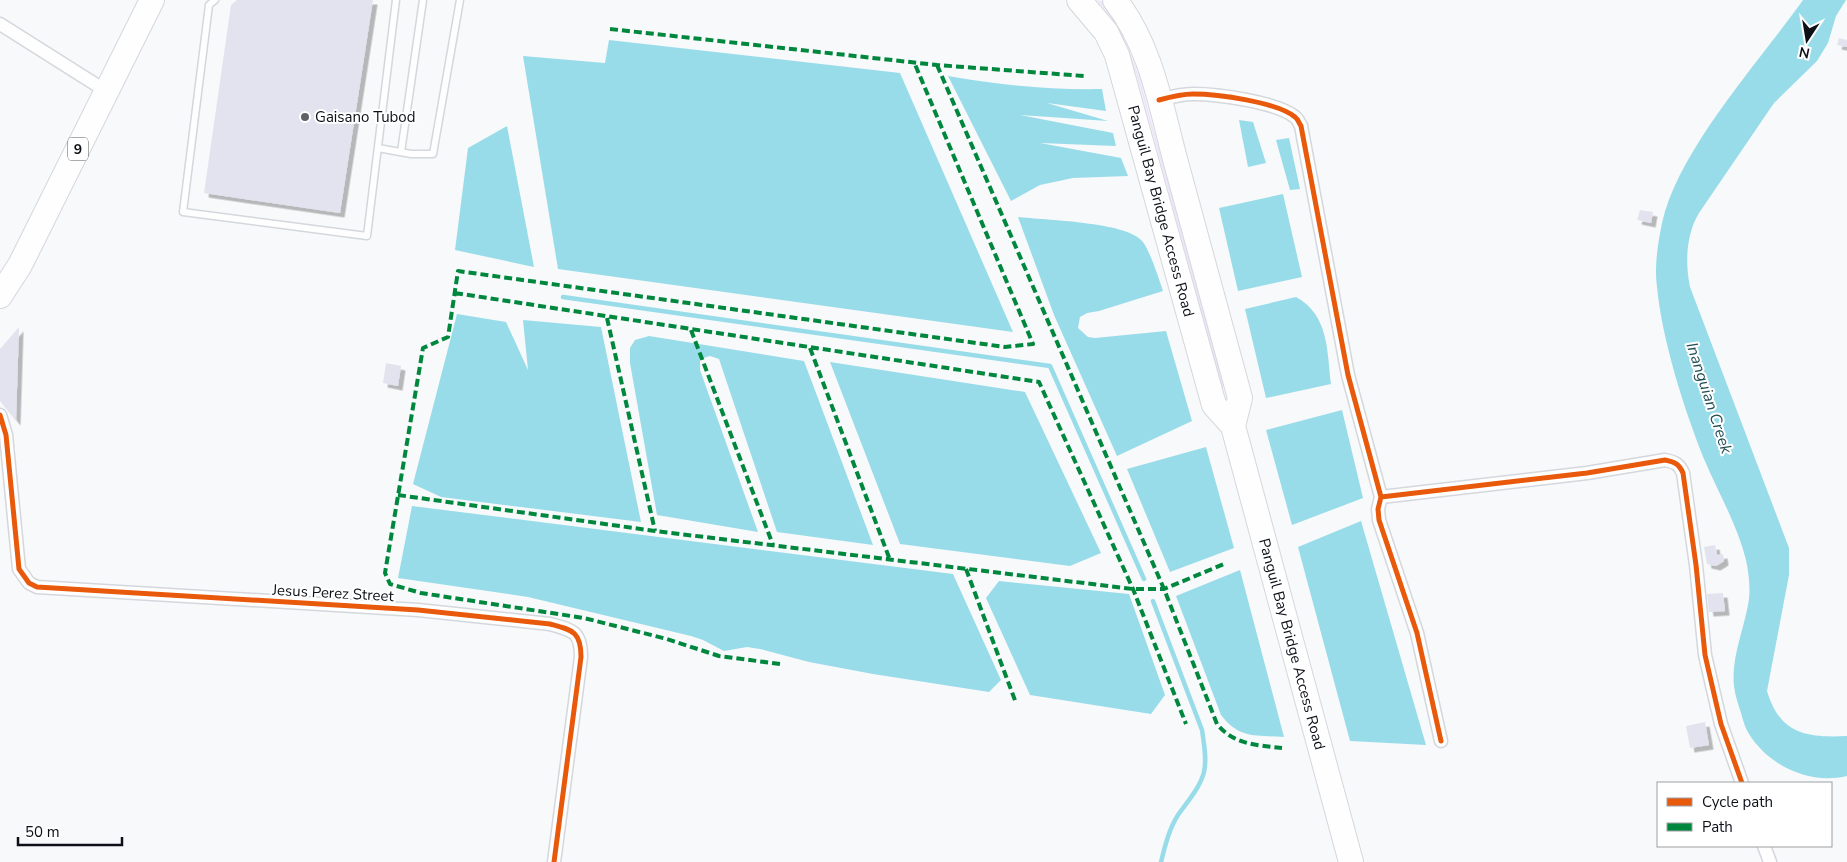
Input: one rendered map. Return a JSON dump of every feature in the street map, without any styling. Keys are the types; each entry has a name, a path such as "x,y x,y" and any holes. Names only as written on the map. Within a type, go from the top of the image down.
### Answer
{"highway":[{"name":"9","path":"0,296 20,265 152,0"},
{"name":"Panguil Bay Bridge Access Road","path":"1079,0 1106,32 1117,55 1214,405 1233,426 1351,862"},
{"name":"Panguil Bay Bridge Access Road","path":"1115,0 1129,17 1142,45 1159,100 1240,398 1233,426"}],"street":[{"path":"0,24 106,91"},
{"path":"1159,100 1178,95 1210,95 1266,105 1285,111 1296,118 1301,126 1318,206 1332,296 1348,376 1381,497 1378,509 1380,526 1412,618 1441,741"},
{"name":"Jesus Perez Street","path":"0,415 6,435 19,569 28,584 37,587 418,610 550,624 567,628 577,634 581,645 581,656 554,862"},
{"path":"1381,497 1587,473 1665,460 1674,461 1680,466 1683,474 1696,566 1705,655 1721,724 1742,782"},
{"path":"1764,847 1770,862"}],"lane":[{"path":"209,2 183,212 367,236 396,0"},
{"path":"401,152 423,0"},
{"path":"378,148 433,154 460,0"}],"shaded area":[{"path":"1097,0 1101,1 1118,24 1139,76 1224,387 1222,387 1137,76 1117,25"}],"water":[{"name":"Inanguian Creek","path":"1803,0 1846,0 1836,16 1828,43 1817,61 1774,103 1699,213 1689,239 1687,268 1690,287 1789,548 1789,575 1767,691 1772,705 1787,725 1807,734 1847,736 1847,776 1833,778 1805,775 1779,764 1757,745 1744,724 1735,693 1734,666 1749,600 1747,565 1738,534 1704,459 1682,397 1669,352 1656,279 1657,255 1662,223 1671,195 1685,166 1722,107"},
{"path":"609,40 900,73 1013,332 558,269 523,56 605,63"},
{"path":"948,76 1025,86 1063,89 1102,89 1106,111 1047,103 1108,121 1020,115 1113,133 1116,146 1040,143 1121,158 1128,176 1073,178 1040,185 1011,201"},
{"path":"1239,120 1253,122 1266,163 1248,167"},
{"path":"507,126 534,267 455,250 468,148"},
{"path":"1289,138 1300,189 1290,190 1276,140"},
{"path":"1283,194 1302,277 1238,291 1219,208"},
{"path":"1018,217 1103,226 1133,235 1142,241 1151,257 1163,291 1087,313 1080,317 1078,328 1088,337 1095,338 1166,331 1192,421 1117,456 1054,315"},
{"path":"1296,297 1307,305 1321,324 1327,347 1331,384 1266,398 1245,309"},
{"path":"457,314 506,322 528,370 523,320 601,327 641,522 441,497 413,484"},
{"path":"649,336 804,361 873,545 777,532 719,359 710,356 700,359 700,370 758,532 657,515 630,363 630,348 635,340"},
{"path":"830,362 1025,392 1101,553 1070,566 900,544"},
{"path":"1342,410 1363,498 1292,525 1266,430"},
{"path":"1206,447 1234,548 1170,572 1127,469"},
{"path":"412,506 953,574 1001,680 989,692 809,662 760,649 747,647 724,651 691,636 528,597 398,578"},
{"path":"1361,521 1426,745 1350,741 1298,547"},
{"path":"1240,570 1284,737 1241,732 1228,723 1221,715 1176,596"},
{"path":"999,581 1129,594 1165,695 1151,714 1030,695 986,598"}],"building":[{"path":"237,0 373,0 340,213 204,193 231,5"},
{"path":"1839,38 1847,40 1847,47 1837,45"},
{"path":"1640,210 1653,212 1651,223 1637,220"},
{"path":"19,327 16,421 0,401 0,349"},
{"path":"386,363 401,366 398,386 383,383"},
{"path":"1715,545 1717,555 1723,554 1724,561 1716,566 1707,564 1704,547"},
{"path":"1723,593 1725,611 1709,612 1707,594"},
{"path":"1705,722 1709,745 1690,748 1686,726"}],"waterway":[{"path":"563,297 1050,366 1144,579"},
{"path":"1153,601 1202,730 1205,757 1202,778 1175,820 1161,862"}],"marked path":[{"path":"610,29 937,65 1084,76"},
{"path":"780,664 719,656 667,639 584,618 421,593 390,584 385,573 423,348 448,337 458,271 1005,347 1033,344 914,62"},
{"path":"937,65 1164,589 1217,724 1231,736 1246,743 1282,748"},
{"path":"455,293 1039,382 1133,589 1186,724"},
{"path":"607,318 655,531"},
{"path":"691,330 773,545"},
{"path":"810,348 890,560"},
{"path":"398,495 655,531 1133,589 1164,589 1224,564"},
{"path":"966,569 1016,703"}],"cycle path":[{"path":"1159,100 1193,94 1217,95 1246,100 1275,107 1286,112 1296,118 1301,126 1348,375 1381,497 1378,509 1379,520 1417,633 1441,741"},
{"path":"0,415 6,435 19,569 29,583 37,587 418,610 550,624 574,633 581,648 581,657 554,862"},
{"path":"1381,497 1587,473 1665,460 1680,467 1683,473 1696,565 1705,655 1721,724 1742,782"}],"place":[{"name":"Gaisano Tubod","path":"305,117"}]}
